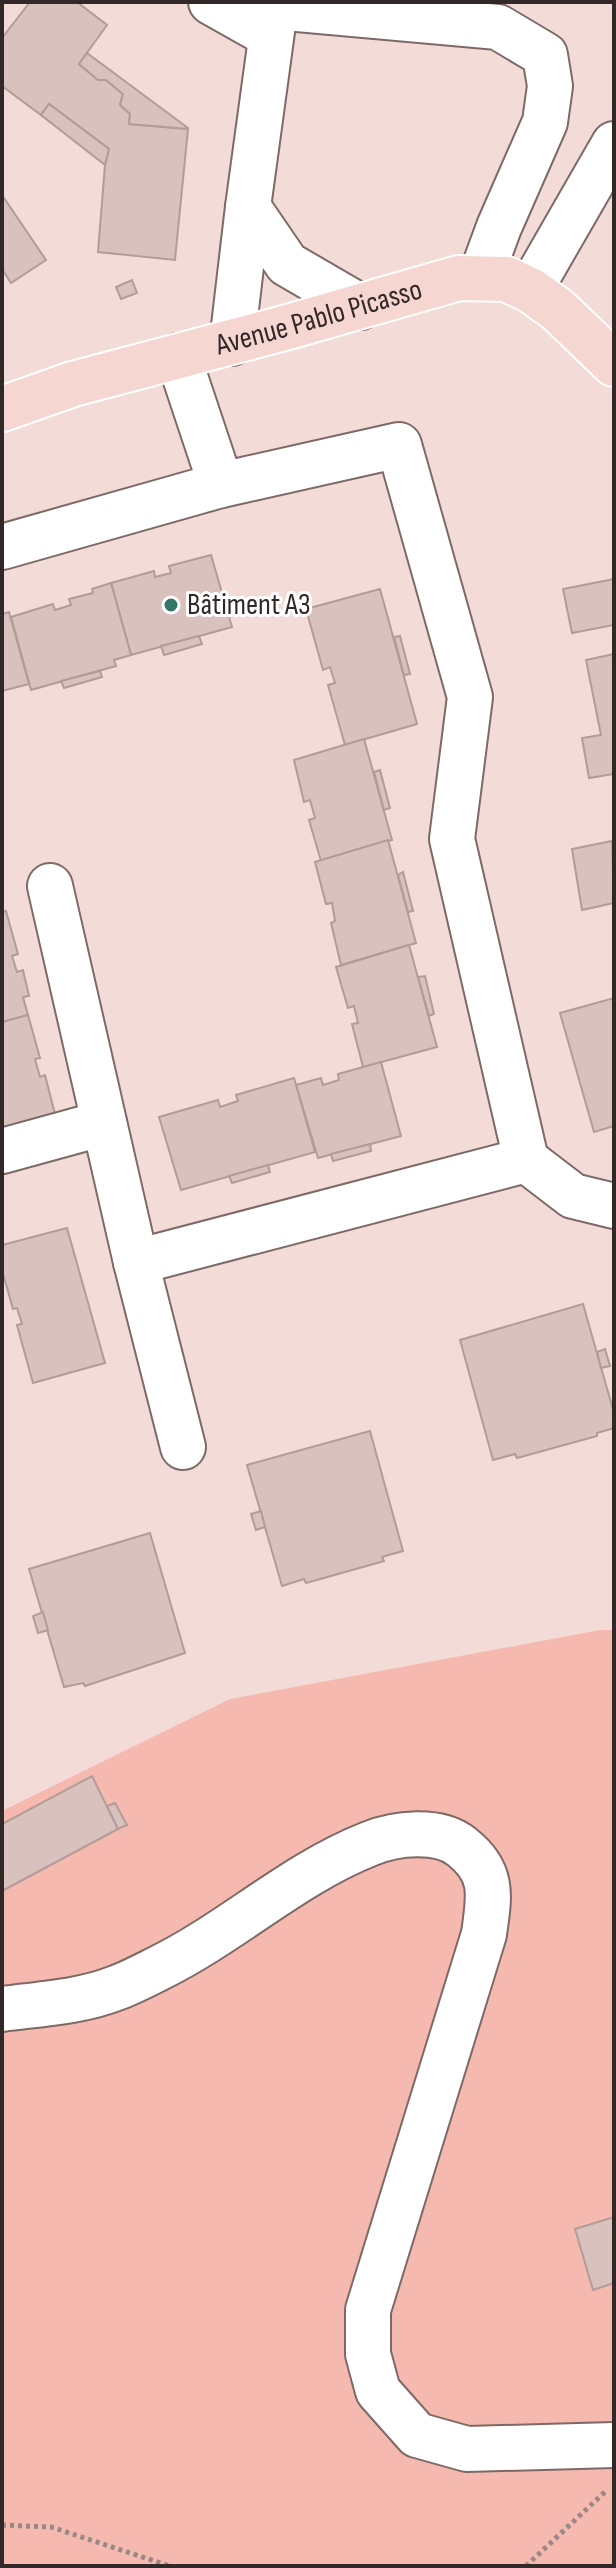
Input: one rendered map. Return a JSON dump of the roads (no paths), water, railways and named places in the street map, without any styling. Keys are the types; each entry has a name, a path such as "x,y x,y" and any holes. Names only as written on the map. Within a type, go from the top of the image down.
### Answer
{"main road":[{"name":"Avenue Pablo Picasso","path":"2,409 73,384 232,343 459,278 481,276 506,279 530,290 558,310 614,364"}],"street":[{"path":"211,2 274,15 498,27 545,55 550,86 545,122 481,276"},
{"path":"232,343 274,15"},
{"path":"530,290 614,144"},
{"path":"248,207 287,264 361,307"},
{"path":"178,356 221,485"},
{"path":"2,547 221,485 399,445 470,697 452,839 526,1160 573,1196 614,1206"},
{"path":"50,886 136,1262 183,1447"},
{"path":"2,1151 104,1123"},
{"path":"136,1262 526,1160"},
{"path":"2,2009 114,1989 164,1966 338,1858 372,1842 402,1836 439,1836 455,1841 480,1863 483,1871 488,1902 485,1923 368,2310 368,2354 378,2391 417,2435 467,2449 614,2445"}],"place":[{"name":"Bâtiment A3","path":"171,605"}]}
